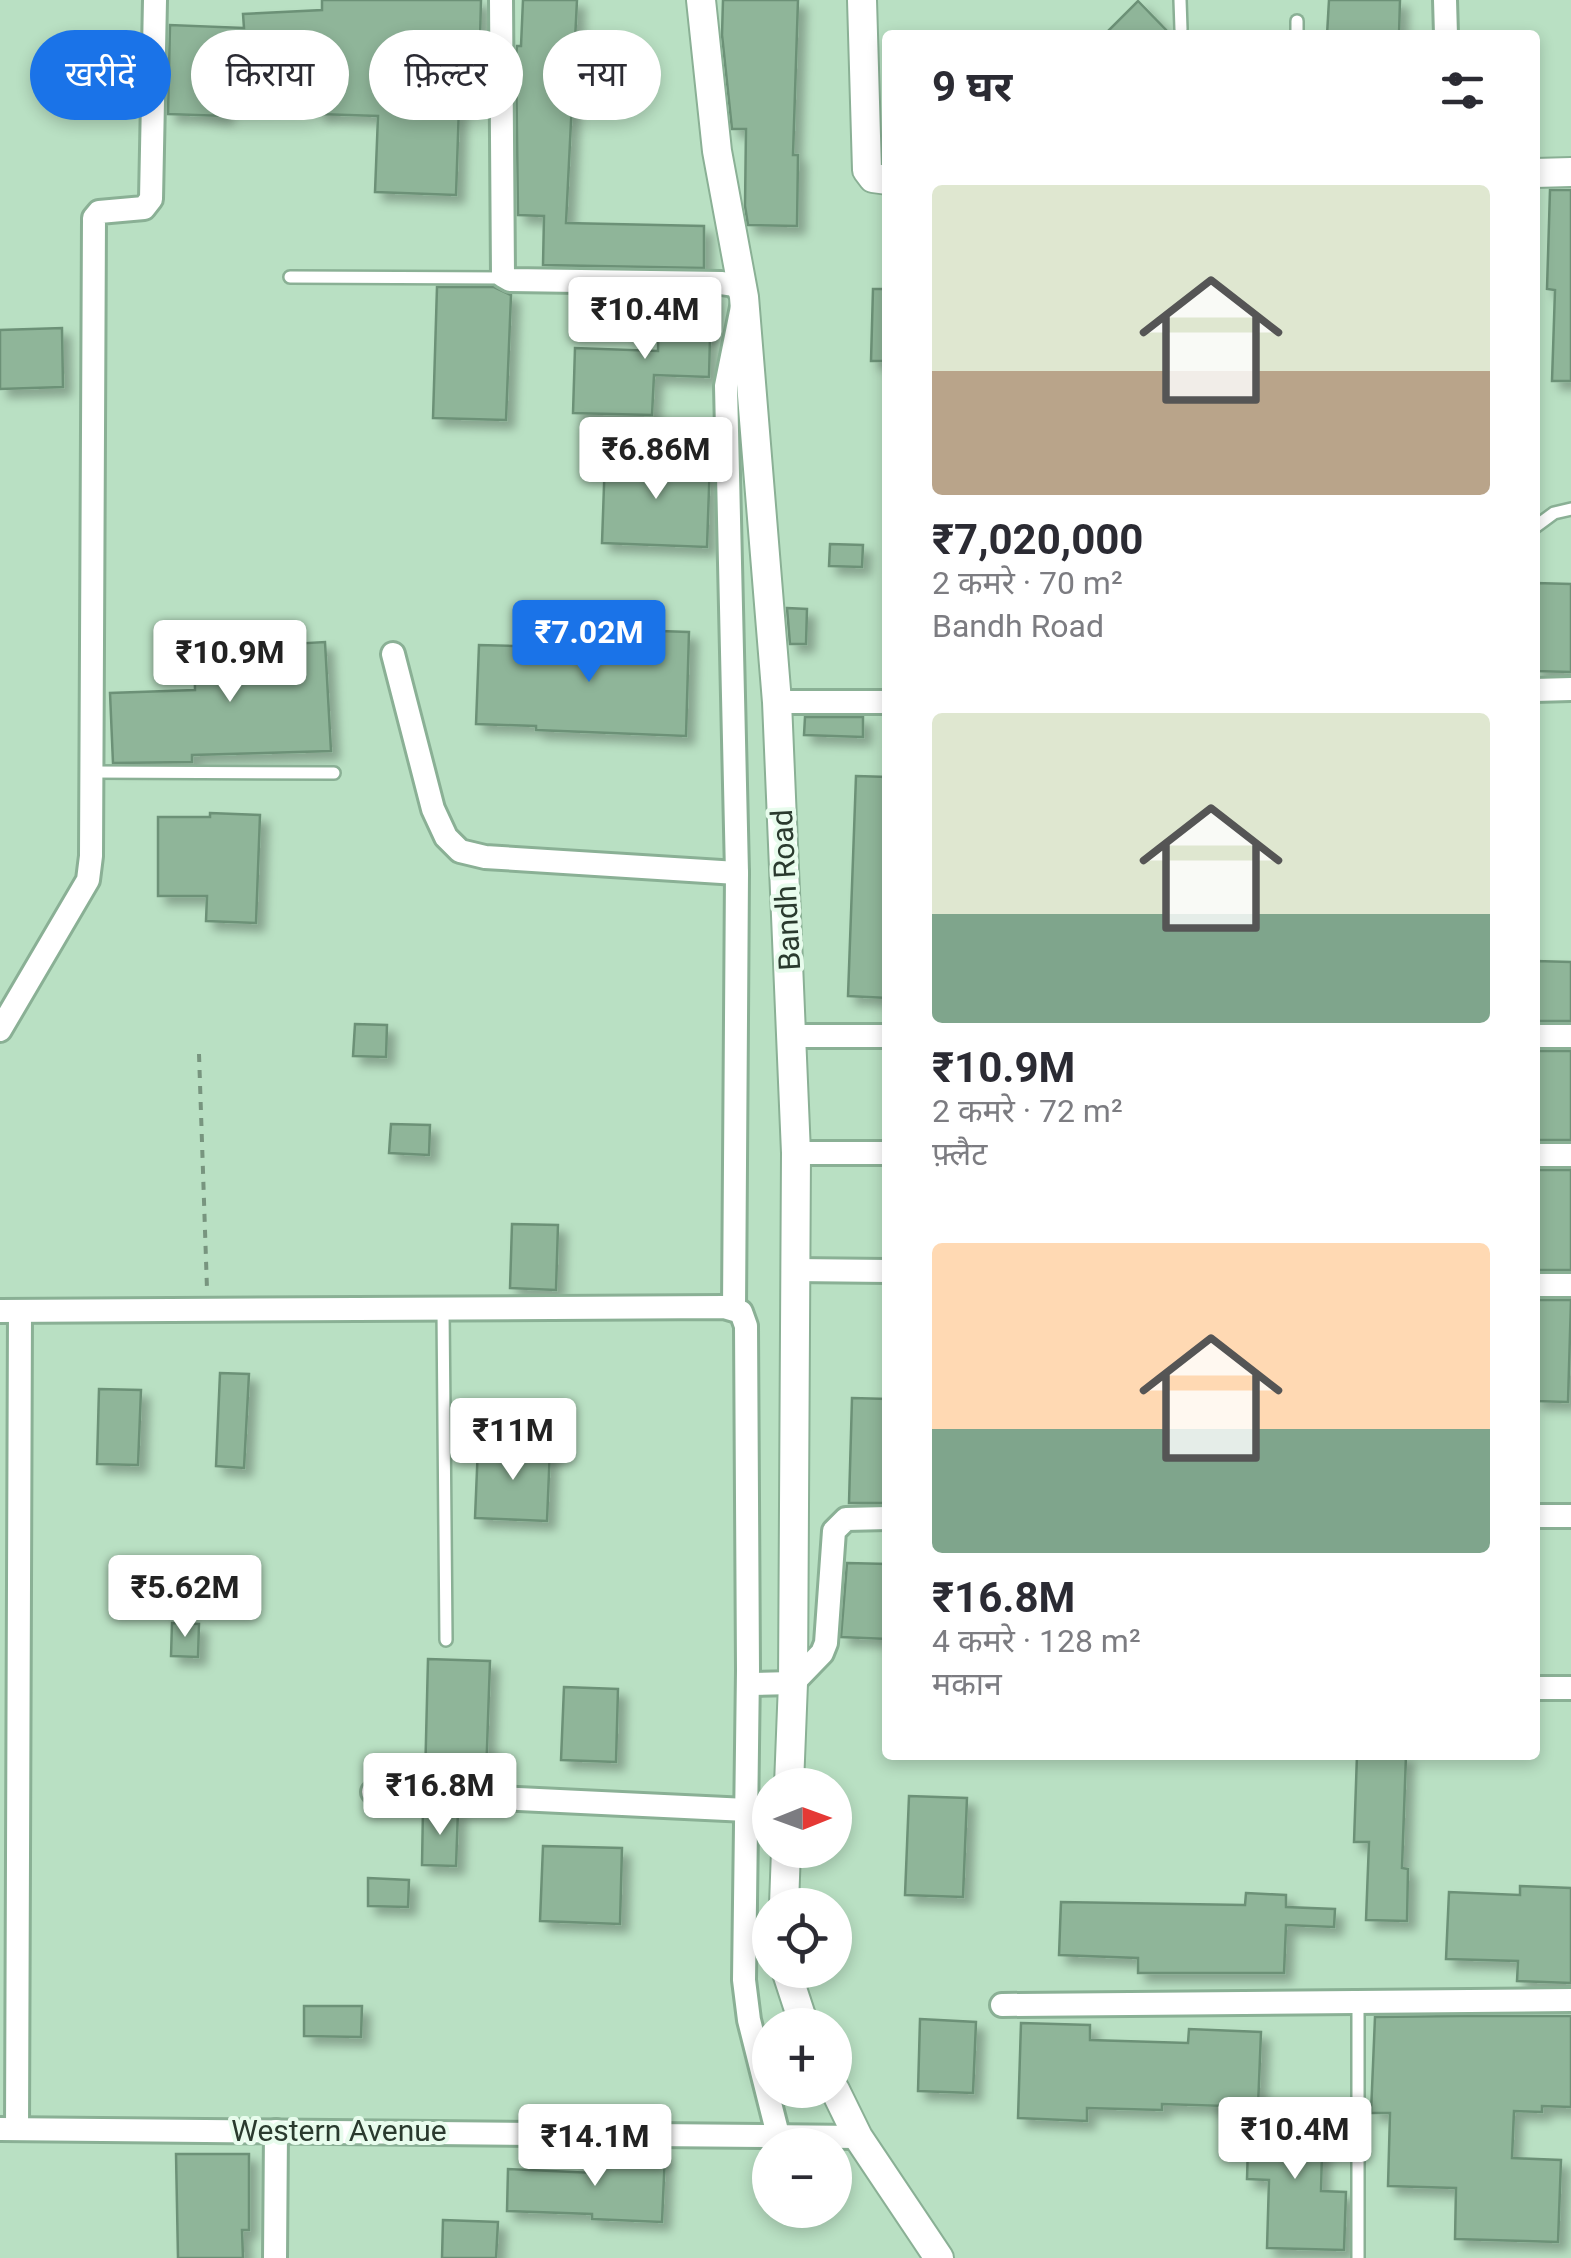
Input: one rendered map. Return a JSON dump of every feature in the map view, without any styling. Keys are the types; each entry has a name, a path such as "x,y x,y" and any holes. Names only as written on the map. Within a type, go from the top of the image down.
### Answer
{"street":[{"path":"0,1030 88,880 92,772 94,218 99,212 144,208 151,198 155,0"},
{"path":"501,0 506,278 721,283 735,285 744,297 726,386 737,874 734,1308"},
{"name":"Bandh Road","path":"701,0 717,151 744,297 777,702 796,1152 794,1683 790,1768"},
{"path":"862,0 867,170 873,178 882,179"},
{"path":"1446,0 1446,30"},
{"path":"1540,174 1571,172"},
{"path":"393,654 433,809 446,837 460,851 485,857 737,874"},
{"path":"1540,690 1571,689"},
{"path":"777,702 882,702"},
{"path":"792,1036 882,1036"},
{"path":"1540,1036 1571,1036"},
{"path":"796,1152 882,1153"},
{"path":"1540,1155 1571,1155"},
{"path":"794,1270 882,1272"},
{"path":"1540,1284 1571,1285"},
{"path":"8,2129 10,1311 734,1308 742,1312 746,1326 748,1684 744,1980 749,2020 776,2128"},
{"path":"1540,1516 1571,1516"},
{"path":"748,1684 794,1683 825,1648 831,1538 846,1518 882,1518"},
{"path":"1540,1688 1571,1688"},
{"path":"373,1792 746,1810"},
{"path":"1002,2005 1571,2000"},
{"path":"843,2108 858,2137 939,2258"},
{"name":"Western Avenue","path":"8,2129 752,2135"},
{"path":"275,2258 276,2131"},
{"name":"Western Avenue","path":"852,2137 858,2137"}],"lane":[{"path":"1180,0 1180,29"},
{"path":"290,277 506,278"},
{"path":"1540,523 1554,513 1571,509"},
{"path":"92,772 334,773"},
{"path":"443,1309 446,1640"},
{"path":"1358,2003 1358,2258"}],"path":[{"path":"199,1054 208,1309"}],"building":[{"path":"322,0 481,0 480,30 369,30 369,116 349,115 349,30 191,30 191,115 171,114 170,25 244,28 243,14 322,10"},
{"path":"523,0 577,0 576,30 543,30 543,120 571,120 566,223 704,226 704,268 543,265 544,216 518,215 517,120 523,120"},
{"path":"723,0 798,0 793,155 798,155 797,226 748,225 746,129 732,129 722,35"},
{"path":"1329,0 1400,0 1399,30 1327,30"},
{"path":"1138,1 1166,30 1109,30"},
{"path":"378,120 459,120 456,195 375,192"},
{"path":"1550,190 1571,190 1571,381 1552,381 1555,290 1547,289"},
{"path":"437,287 494,287 511,295 506,420 433,418"},
{"path":"873,289 882,289 882,361 871,361"},
{"path":"659,297 711,298 709,377 654,375 652,415 573,413 575,348 658,351"},
{"path":"62,328 63,387 0,389 0,330"},
{"path":"605,457 710,460 707,547 602,543"},
{"path":"830,544 863,545 862,567 829,566"},
{"path":"1540,583 1571,584 1571,672 1540,671"},
{"path":"787,608 807,609 806,644 790,644"},
{"path":"597,629 689,632 686,736 476,724 479,645 596,648"},
{"path":"237,632 238,647 325,642 331,751 192,755 192,762 113,763 110,693 195,690 194,633"},
{"path":"805,717 863,717 863,737 804,735"},
{"path":"856,776 882,777 882,998 848,996"},
{"path":"210,813 260,815 256,923 206,921 207,896 158,896 158,817 210,817"},
{"path":"1540,961 1571,962 1571,1021 1540,1021"},
{"path":"355,1024 387,1025 386,1057 353,1056"},
{"path":"1540,1051 1571,1051 1571,1140 1540,1140"},
{"path":"391,1124 430,1125 429,1155 389,1153"},
{"path":"1540,1170 1571,1170 1571,1270 1540,1270"},
{"path":"512,1224 558,1225 556,1290 510,1288"},
{"path":"1540,1300 1571,1300 1568,1402 1540,1401"},
{"path":"220,1373 249,1374 244,1468 216,1466"},
{"path":"99,1389 141,1390 138,1465 97,1464"},
{"path":"852,1398 882,1399 882,1503 849,1503"},
{"path":"478,1446 550,1448 547,1521 475,1518"},
{"path":"847,1563 882,1564 882,1639 841,1637"},
{"path":"172,1623 199,1624 198,1657 171,1656"},
{"path":"428,1659 490,1661 486,1777 460,1776 459,1781 425,1779"},
{"path":"564,1687 618,1689 616,1762 561,1760"},
{"path":"1357,1760 1406,1760 1402,1868 1408,1869 1407,1921 1366,1920 1369,1842 1354,1842"},
{"path":"909,1796 967,1798 963,1897 905,1895"},
{"path":"423,1809 458,1811 456,1866 422,1865"},
{"path":"543,1846 622,1848 620,1924 540,1921"},
{"path":"368,1878 409,1880 408,1907 368,1906"},
{"path":"1520,1886 1571,1888 1571,1983 1517,1981 1518,1961 1446,1959 1449,1892 1520,1895"},
{"path":"1246,1893 1286,1895 1286,1907 1335,1909 1334,1927 1286,1925 1284,1973 1138,1973 1138,1958 1059,1955 1061,1902 1245,1905"},
{"path":"304,2006 362,2006 361,2037 304,2036"},
{"path":"1571,2016 1571,2107 1542,2106 1542,2112 1514,2111 1512,2158 1561,2160 1558,2242 1455,2239 1456,2188 1388,2186 1390,2113 1371,2113 1375,2017"},
{"path":"920,2019 976,2022 973,2093 918,2091"},
{"path":"1021,2023 1090,2025 1090,2040 1188,2043 1189,2029 1261,2032 1258,2107 1162,2104 1162,2110 1087,2108 1087,2121 1018,2118"},
{"path":"1249,2112 1323,2115 1321,2191 1346,2192 1344,2250 1267,2248 1269,2180 1247,2179"},
{"path":"594,2151 665,2154 662,2222 592,2219 592,2214 507,2211 508,2169 594,2173"},
{"path":"176,2154 249,2154 249,2230 242,2230 243,2258 178,2258"},
{"path":"443,2220 498,2222 496,2258 442,2258"}]}
